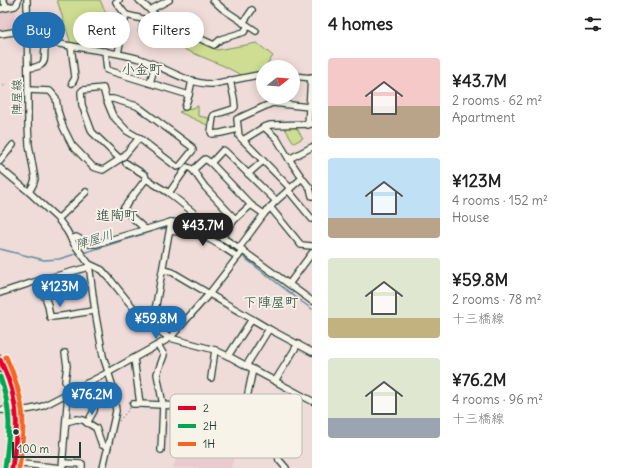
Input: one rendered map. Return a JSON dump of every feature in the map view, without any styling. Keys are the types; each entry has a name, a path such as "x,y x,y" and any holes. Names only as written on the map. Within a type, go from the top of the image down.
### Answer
{"highway":[{"path":"0,360 10,382 16,411 17,428 12,465"}],"street":[{"path":"3,0 7,7"},
{"path":"0,9 15,6 18,0"},
{"name":"陣屋線","path":"27,0 27,12"},
{"path":"119,0 116,2 124,12"},
{"path":"139,0 163,22 214,45 220,39 244,32 252,10"},
{"path":"213,0 223,9 256,31"},
{"path":"150,10 165,1"},
{"path":"0,34 12,32"},
{"path":"28,68 36,67 42,64 47,45 55,43 118,53 142,60 206,84 213,84 256,75"},
{"path":"71,46 75,77 72,83"},
{"name":"陣屋線","path":"27,48 29,145 35,179 29,192"},
{"path":"118,53 119,48"},
{"path":"106,51 107,70 189,96"},
{"path":"150,83 155,65"},
{"path":"243,140 264,126 310,124 309,107 312,78 300,77"},
{"path":"185,106 189,96 192,80"},
{"path":"230,80 235,107 214,115 211,132 212,134 238,129"},
{"path":"106,99 113,99 137,106 192,147 193,150 178,167 139,138 127,131 113,116 106,99 103,88 83,90 81,92 82,105 92,132 120,159"},
{"path":"28,90 50,91 56,98 58,111 72,145 93,167 104,170 123,157 139,138"},
{"path":"309,107 272,103 237,119 239,136 289,189 312,219"},
{"path":"264,126 277,140 302,178 311,188 312,196"},
{"path":"0,161 14,145"},
{"path":"289,159 312,147"},
{"path":"211,162 223,150 225,151 276,201"},
{"path":"193,170 205,159 211,162 251,205 264,214"},
{"path":"248,174 263,161"},
{"path":"126,164 145,175 146,179 194,213 195,225"},
{"path":"169,194 187,167 190,168 205,188 235,219"},
{"path":"0,168 58,219 89,266 103,356 113,387 116,411 103,468"},
{"path":"0,410 16,411 36,409 44,406 170,338 209,294 240,253 264,214 302,178"},
{"path":"145,229 123,209 146,179"},
{"path":"58,219 86,192"},
{"path":"222,238 235,219 251,205"},
{"path":"270,207 301,245 312,246"},
{"path":"71,239 76,237 89,244 96,244 145,229 195,225 215,233 240,253 289,284 312,301"},
{"path":"171,227 200,236 240,253"},
{"path":"152,327 171,227"},
{"path":"289,284 312,253"},
{"path":"0,293 89,266 102,270 145,321 152,327 170,338 215,350 253,369 295,393"},
{"path":"163,270 172,272 269,329 312,352"},
{"path":"39,281 46,300 50,318 95,311"},
{"path":"228,356 252,319"},
{"path":"246,366 269,329"},
{"path":"274,381 298,344"},
{"path":"158,345 164,355 157,374 164,405 161,450"},
{"path":"211,378 215,350"},
{"path":"62,466 69,392 65,381 67,366 65,353"},
{"path":"134,358 140,404"},
{"path":"248,394 253,369"},
{"path":"87,383 95,397 94,411 87,423"},
{"path":"302,396 312,401"},
{"path":"133,404 170,406"},
{"path":"66,422 77,419 83,420 96,428 102,445 108,447"},
{"path":"278,458 286,468"},
{"path":"12,465 45,467 82,464 82,468"}],"path":[{"path":"0,88 8,84"},
{"path":"114,422 119,421 133,404"}],"shaded area":[{"path":"0,0 21,0 14,4 15,12 12,12 12,31 0,32"},
{"path":"177,458 234,458 231,468 173,468"}],"green space":[{"path":"57,0 100,0 106,12 73,12 73,44 71,44 65,25 65,12 61,12"},
{"path":"130,17 138,18 138,20 130,19"},
{"path":"257,43 273,56 270,60 256,60 256,72 247,78 224,66 181,48 204,48 204,44 217,50"},
{"path":"198,106 198,116 209,118 207,125 179,112"},
{"path":"284,127 296,127 303,138 294,143"}],"waterway":[{"name":"陣屋川","path":"83,253 159,229 168,228"},
{"name":"陣屋川","path":"171,228 199,231 216,238 239,253"},
{"name":"陣屋川","path":"0,249 44,260 59,259 79,253"},
{"name":"陣屋川","path":"242,256 312,309"}],"transit line":[{"name":"1H","path":"6,357 17,386 22,411 23,438 19,468"},
{"name":"2","path":"0,360 7,375 13,395 15,409 16,434 12,468"},
{"name":"2H","path":"0,377 7,400 9,422 5,467"}],"district":[{"name":"小金町","path":"142,69"},
{"name":"進陶町","path":"117,215"},
{"name":"下陣屋町","path":"271,302"}]}
